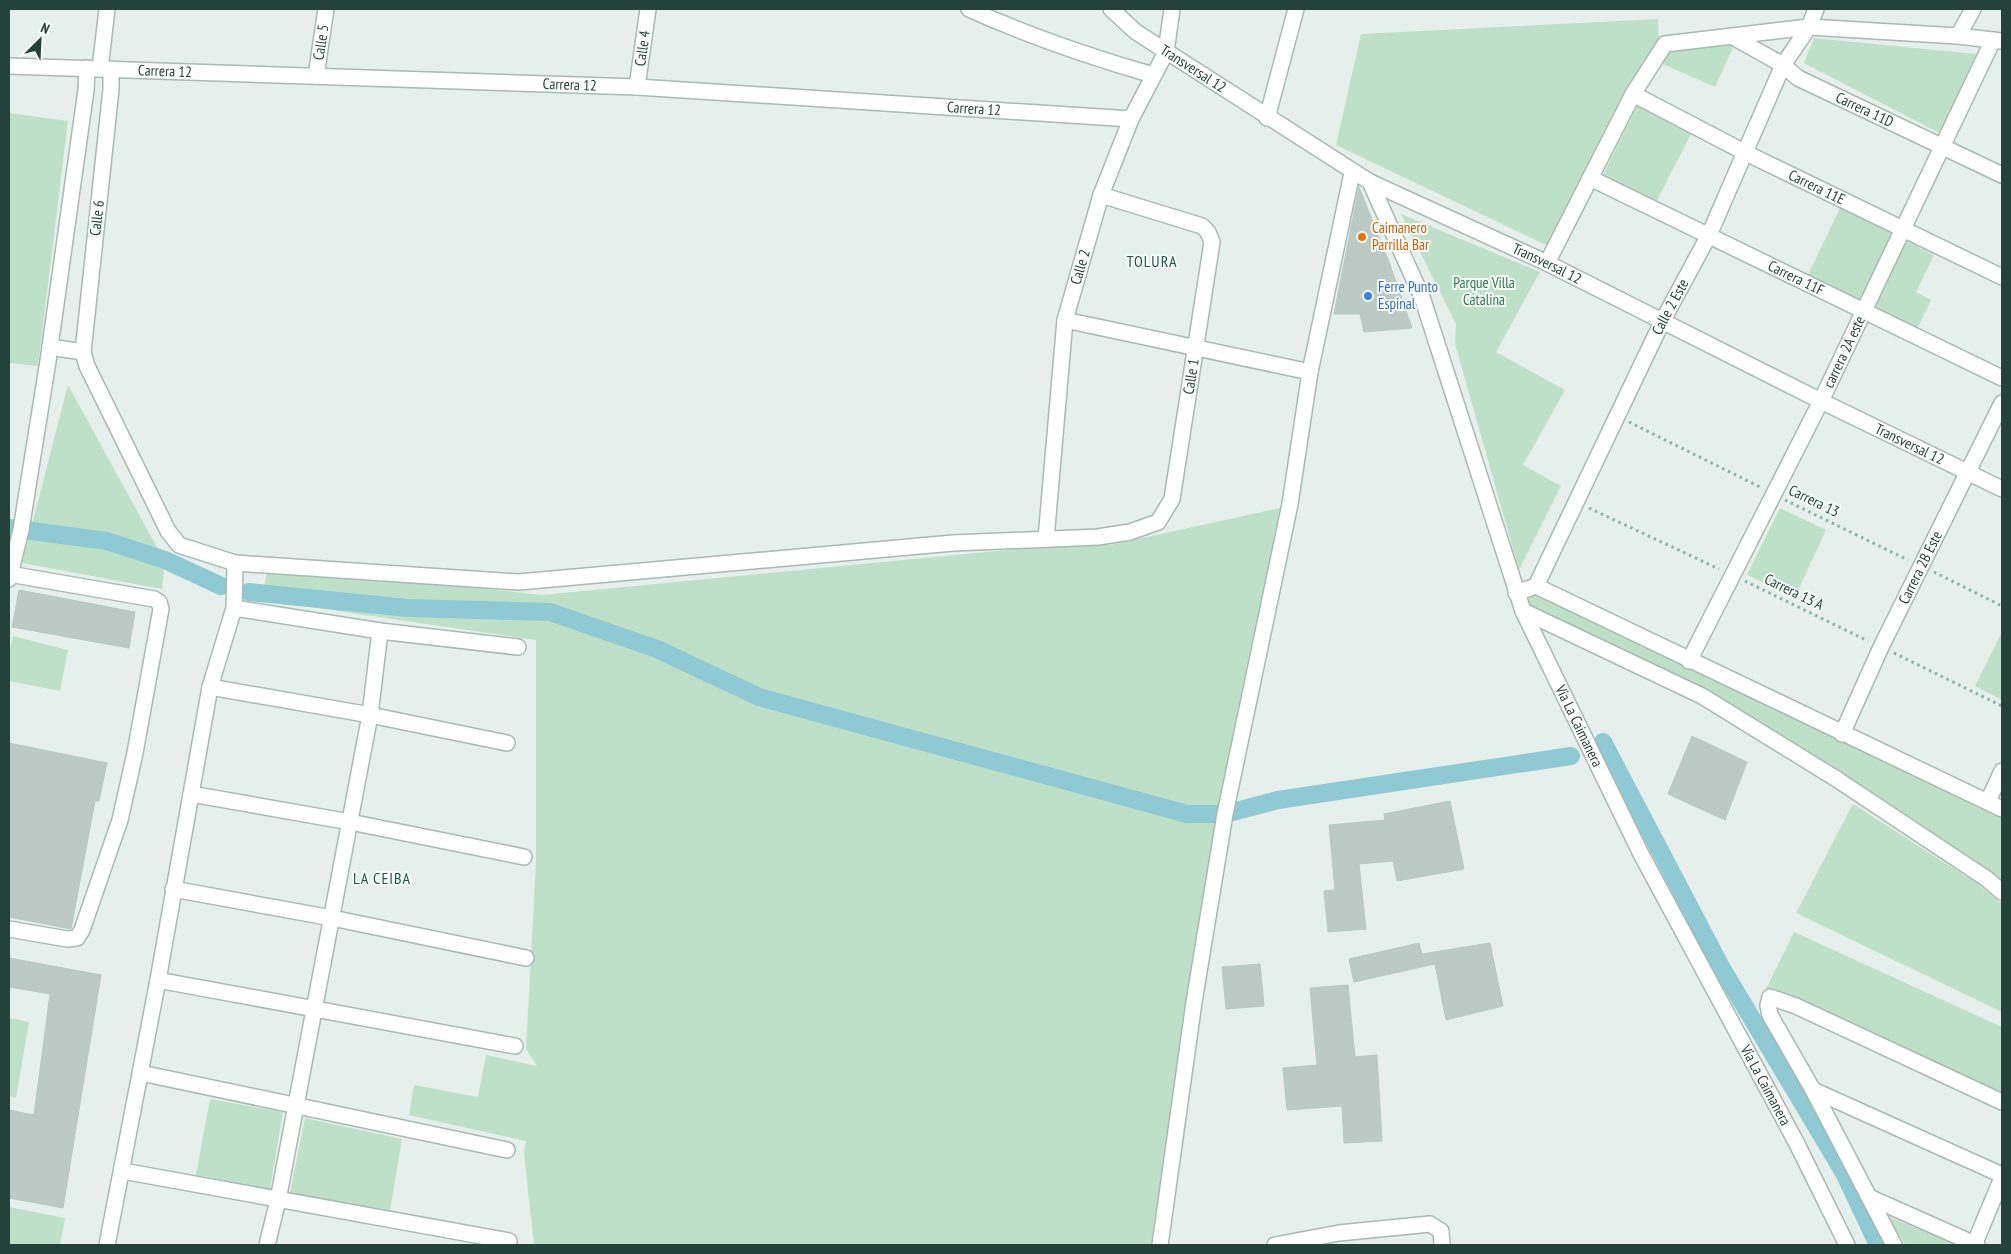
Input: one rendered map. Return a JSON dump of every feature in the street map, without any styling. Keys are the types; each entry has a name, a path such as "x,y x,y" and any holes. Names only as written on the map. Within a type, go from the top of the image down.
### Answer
{"street":[{"name":"Calle 6","path":"85,359 111,89 99,69 107,9"},
{"name":"Calle 5","path":"316,76 326,9"},
{"name":"Calle 4","path":"637,87 648,9"},
{"path":"970,9 1022,32 1086,56 1153,75"},
{"name":"Transversal 12","path":"1111,9 1136,32 1267,118 1370,182 1548,263 1820,401 2002,489"},
{"name":"Calle 2","path":"1046,539 1065,320 1100,195 1131,120 1166,52 1172,9"},
{"path":"1267,118 1296,9"},
{"name":"Calle 2 Este","path":"1536,586 1662,322 1709,234 1783,65 1809,27 1816,9"},
{"path":"1958,36 1973,9"},
{"path":"1548,263 1633,94 1665,44 1809,27 1958,36 1998,41"},
{"name":"Carrera 11D","path":"1733,37 1783,65 1798,78 1943,145 2002,175"},
{"name":"carrera 2A este","path":"1689,661 1820,401 1943,145 1998,41"},
{"name":"Carrera 12","path":"9,66 637,87 1131,120"},
{"path":"9,929 67,939 77,938 82,930 120,820 135,753 161,609 159,602 154,599 9,576 21,530 50,347 86,90 99,69"},
{"name":"Carrera 11E","path":"1633,94 1746,153 2002,277"},
{"path":"1160,1245 1194,1002 1225,814 1290,504 1310,372 1352,172"},
{"name":"Carrera 11F","path":"1590,178 1709,234 2002,378"},
{"name":"Vía La Caimanera","path":"1370,182 1422,297 1523,611 1641,854 1796,1142 1847,1245"},
{"name":"Calle 1","path":"1046,539 1098,537 1130,532 1158,522 1172,499 1197,348 1212,242 1208,232 1202,226 1100,195"},
{"path":"1065,320 1310,372"},
{"path":"50,347 85,359 168,531 179,545 235,563 519,582 953,543 1046,539"},
{"name":"Carrera 2B Este","path":"1842,734 1881,647 1969,473 2002,403"},
{"path":"107,1245 123,1171 210,687 234,608 235,563"},
{"path":"1516,593 1536,586 1689,661 2002,809"},
{"path":"234,608 380,631 518,647"},
{"path":"1523,611 1702,696 1836,778 1987,879 2002,892"},
{"path":"267,1245 278,1200 370,715 380,631"},
{"path":"210,687 370,715 507,743"},
{"path":"1988,801 2002,771"},
{"path":"191,794 350,822 524,857"},
{"path":"173,889 332,918 526,958"},
{"path":"158,980 515,1046"},
{"path":"1894,1245 1813,1090 1770,1015 1768,1006 1770,997 1796,1006 2002,1102"},
{"path":"141,1073 507,1150"},
{"path":"1813,1090 2002,1176 1975,1245 1869,1197"},
{"path":"123,1171 510,1240"},
{"path":"1275,1245 1340,1239 1430,1224 1441,1232 1442,1245"}],"path":[{"name":"Carrera 13","path":"1617,416 2002,606"},
{"name":"Carrera 13 A","path":"1575,501 2002,706"}],"green space":[{"path":"1658,19 1659,44 1548,246 1336,145 1361,34"},
{"path":"1814,38 1976,54 1941,134 1804,63"},
{"path":"1734,45 1715,87 1658,62 1665,51"},
{"path":"1638,104 1692,132 1656,202 1603,175"},
{"path":"9,113 68,121 38,366 9,363"},
{"path":"1841,206 1894,232 1859,304 1806,279"},
{"name":"Parque Villa Catalina","path":"1401,214 1540,272 1496,352 1565,390 1523,465 1561,486 1519,570 1455,344 1456,324"},
{"path":"1907,241 1934,255 1916,292 1931,300 1915,333 1872,311"},
{"path":"68,385 165,562 162,589 22,563"},
{"path":"1285,507 1262,598 1224,781 1193,966 1151,1245 534,1245 524,1153 526,1141 409,1115 414,1085 478,1097 486,1055 537,1066 526,1049 536,862 536,640 262,600 268,565 542,595 1017,549 1110,545"},
{"path":"1780,508 1826,530 1795,597 1747,575"},
{"path":"1536,591 2002,812 2002,888 1801,752 1525,609 1522,600"},
{"path":"2002,632 2002,700 1975,686"},
{"path":"13,636 68,650 60,691 9,681 9,653"},
{"path":"1853,804 1978,884 2002,904 2002,1012 1796,913"},
{"path":"1794,932 2002,1027 2002,1092 1766,989"},
{"path":"9,1018 29,1022 16,1098 9,1096"},
{"path":"210,1099 283,1112 270,1189 196,1175"},
{"path":"305,1118 402,1139 390,1210 290,1193"},
{"path":"9,1207 65,1218 60,1245 9,1245"},
{"path":"1889,1217 1959,1245 1905,1245"}],"building":[{"path":"1359,187 1389,262 1412,328 1364,332 1360,314 1334,314"},
{"path":"19,590 135,612 129,648 12,627"},
{"path":"1692,736 1747,762 1725,820 1668,794"},
{"path":"9,743 107,763 99,801 95,801 71,929 9,917"},
{"path":"1450,801 1464,869 1397,881 1393,861 1359,864 1366,929 1328,932 1324,891 1335,890 1329,825 1385,820 1384,814"},
{"path":"1419,943 1422,954 1490,943 1503,1006 1446,1020 1435,964 1354,982 1349,959"},
{"path":"9,958 101,975 63,1208 9,1198 9,1110 34,1115 50,994 9,987"},
{"path":"1260,964 1264,1006 1226,1009 1222,967"},
{"path":"1348,985 1355,1057 1377,1055 1382,1141 1344,1143 1342,1106 1287,1110 1283,1068 1317,1065 1310,988"}],"waterway":[{"path":"9,528 107,541 165,560 221,586"},
{"path":"249,592 408,608 550,612 657,649 759,697 1187,814 1225,814 1278,800 1571,756"},
{"path":"1603,742 1720,965 1844,1173 1878,1245"}],"place":[{"name":"Caimanero Parrilla Bar","path":"1362,237"},
{"name":"Ferre Punto Espinal","path":"1368,296"}],"district":[{"name":"TOLURA","path":"1152,261"},
{"name":"LA CEIBA","path":"382,878"}]}
